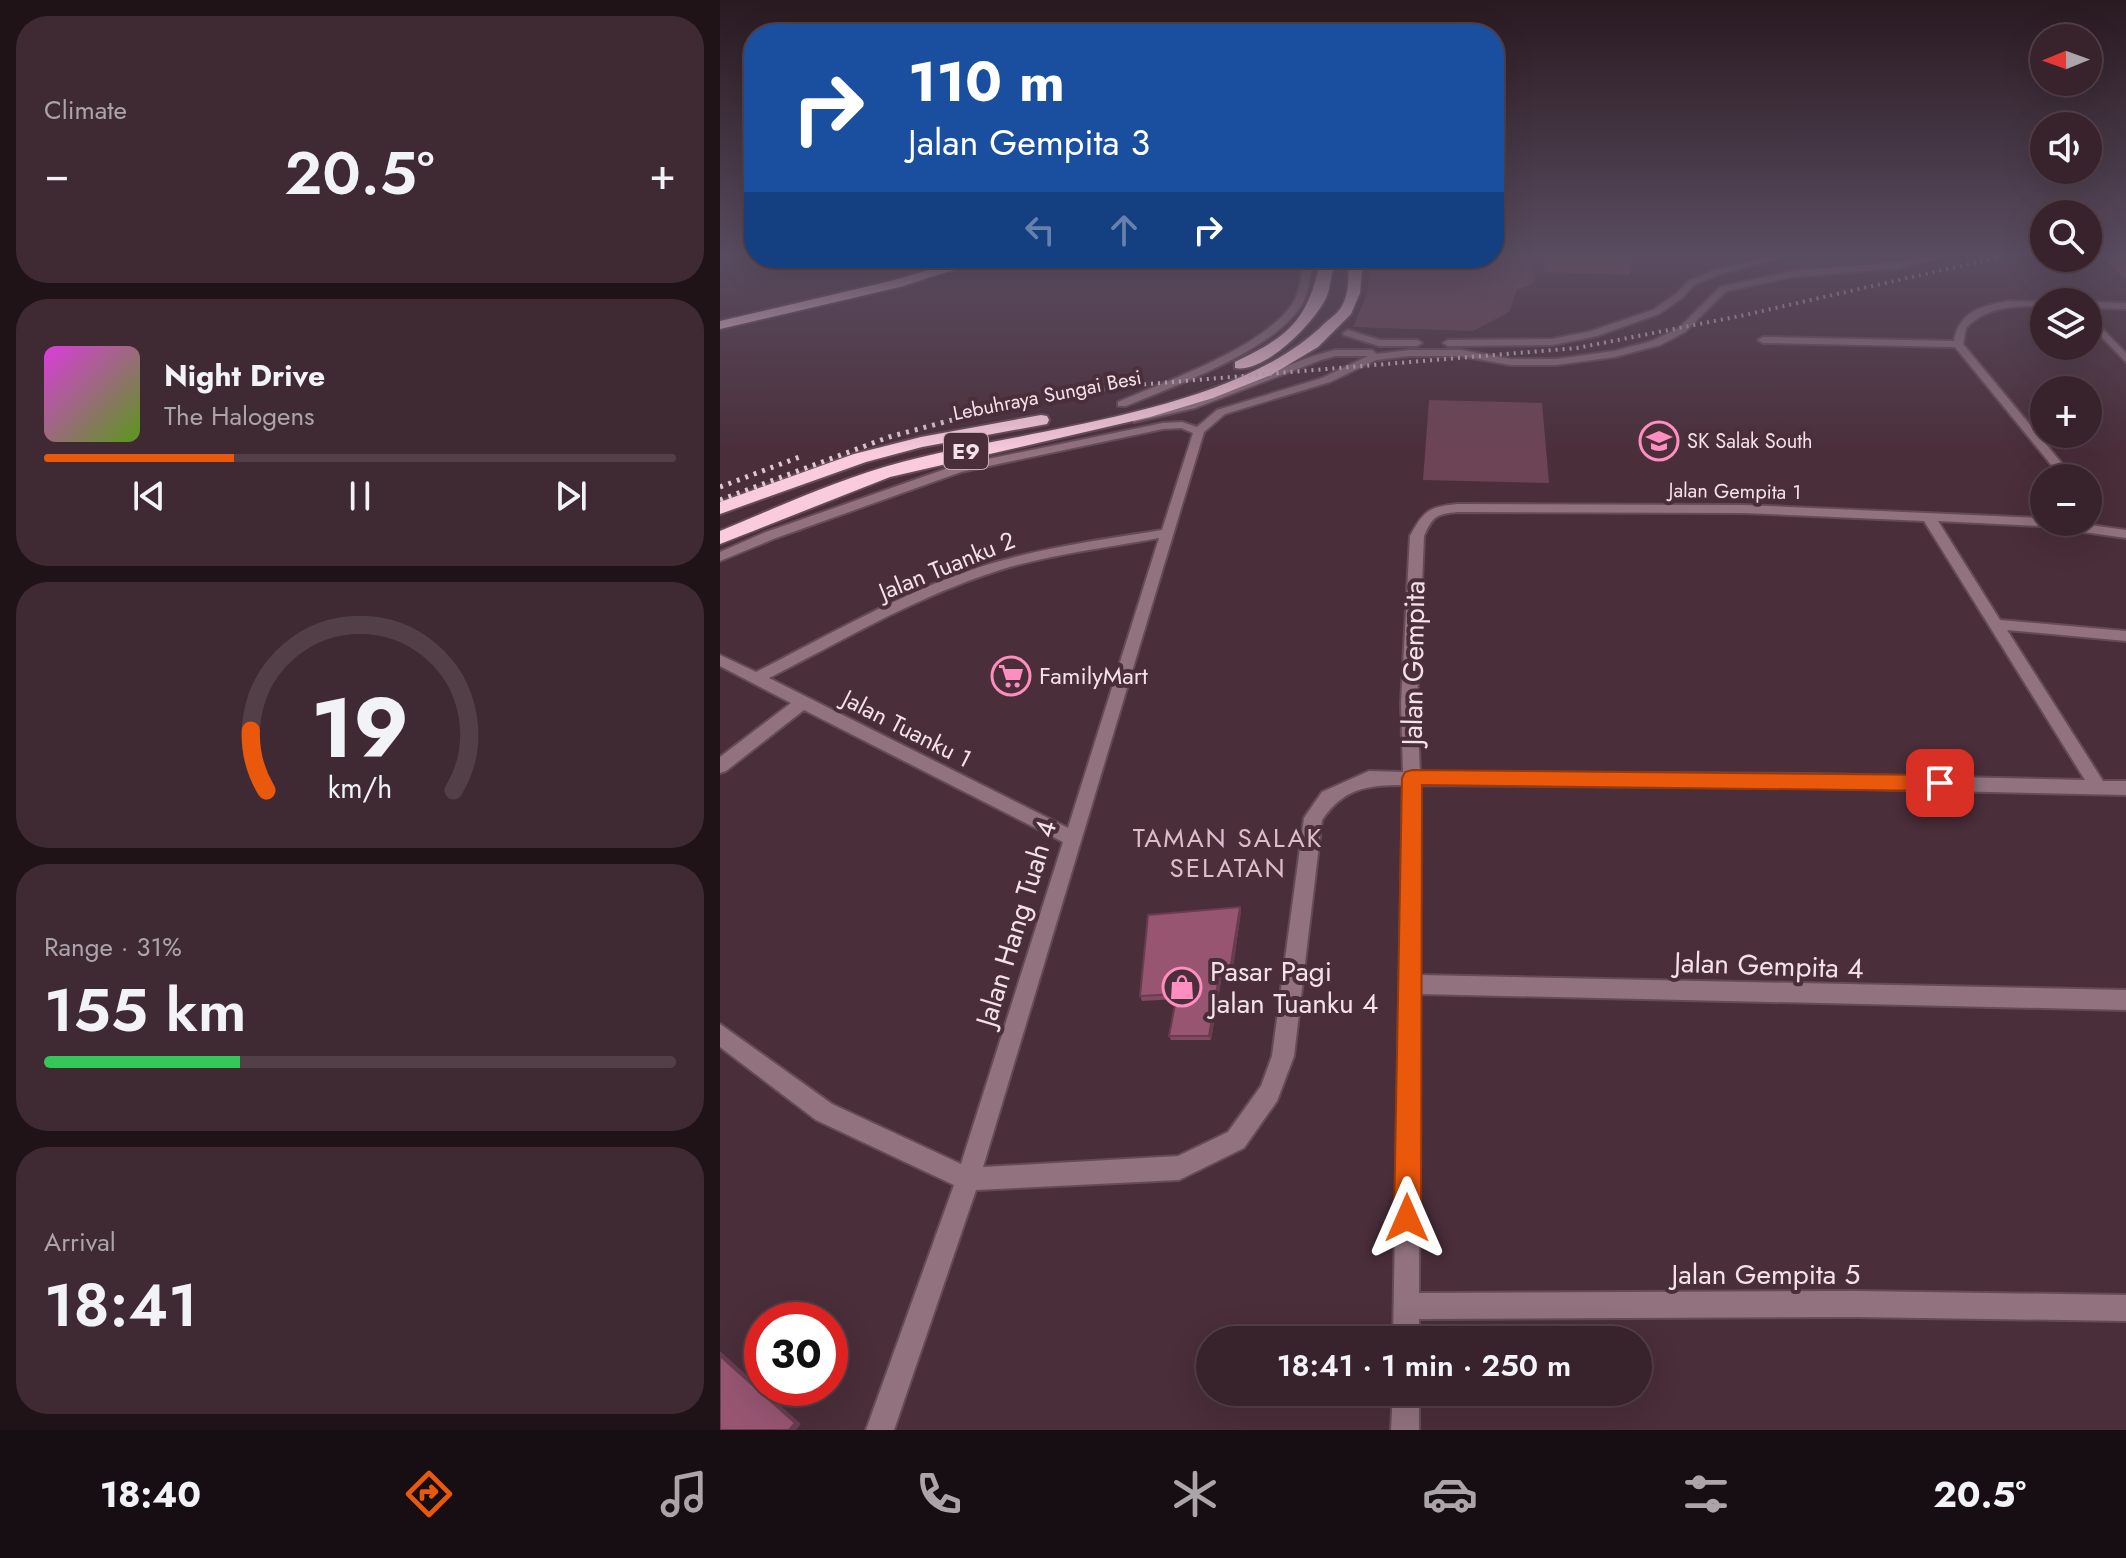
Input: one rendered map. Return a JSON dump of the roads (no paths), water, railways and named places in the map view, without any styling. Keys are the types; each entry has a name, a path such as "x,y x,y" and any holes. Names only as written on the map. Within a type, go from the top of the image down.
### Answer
{"highway":[{"name":"Lebuhraya Sungai Besi","path":"720,538 903,467 1119,412 1214,377 1265,354 1302,322"},
{"name":"Lebuhraya Sungai Besi","path":"720,508 860,458 973,432 1196,398 1279,365 1319,340 1337,322"},
{"path":"720,519 791,491 973,432"}],"street":[{"path":"1119,412 1268,333 1280,322"},
{"path":"1345,322 1353,336 1379,343 1520,343 1593,334 1628,322"},
{"path":"1157,415 1232,393 1317,358 1339,353 1461,353 1510,362 1556,362 1615,354 1656,343 1682,330 1690,322"},
{"path":"1967,322 1961,327 1958,344 2057,464"},
{"path":"2102,332 2126,359"},
{"path":"1338,373 1339,353 1353,336"},
{"path":"1763,340 1958,344"},
{"path":"1199,431 1221,412 1282,395 1374,357 1409,353"},
{"path":"1119,412 1190,418 1200,424 1199,431"},
{"path":"720,557 784,530 958,469 1163,426 1182,425 1199,431"},
{"name":"Jalan Hang Tuah 4","path":"880,1430 968,1179 1199,431"},
{"name":"Jalan Gempita 1","path":"1427,516 1440,510 1458,508 1744,509 2041,522 2126,534"},
{"name":"Jalan Gempita","path":"1406,1326 1412,778 1409,703 1417,536 1427,516"},
{"path":"1929,518 2097,785"},
{"name":"Jalan Tuanku 2","path":"755,679 900,606 980,571 1034,556 1168,533"},
{"path":"1995,624 2126,636"},
{"name":"Jalan Tuanku 1","path":"720,660 1073,839"},
{"path":"720,766 802,703"},
{"path":"720,1034 824,1112 968,1179 1179,1168 1236,1140 1269,1093 1283,1056 1313,818 1328,797 1369,778 2097,785 2126,788"},
{"name":"Jalan Gempita 4","path":"1410,984 2126,1000"},
{"name":"Jalan Gempita 5","path":"1407,1306 1856,1304 2126,1308"},
{"path":"1405,1430 1406,1406"}],"railway":[{"path":"1076,395 1124,386 1577,348 1711,322"},
{"path":"720,500 889,437 974,414 1076,395"},
{"path":"1068,396 1076,395"},
{"path":"720,487 802,456"}],"place":[{"name":"SK Salak South","path":"1659,441"},
{"name":"FamilyMart","path":"1011,676"},
{"name":"Pasar Pagi Jalan Tuanku 4","path":"1182,987"}],"district":[{"name":"TAMAN SALAK SELATAN","path":"1228,853"}]}
